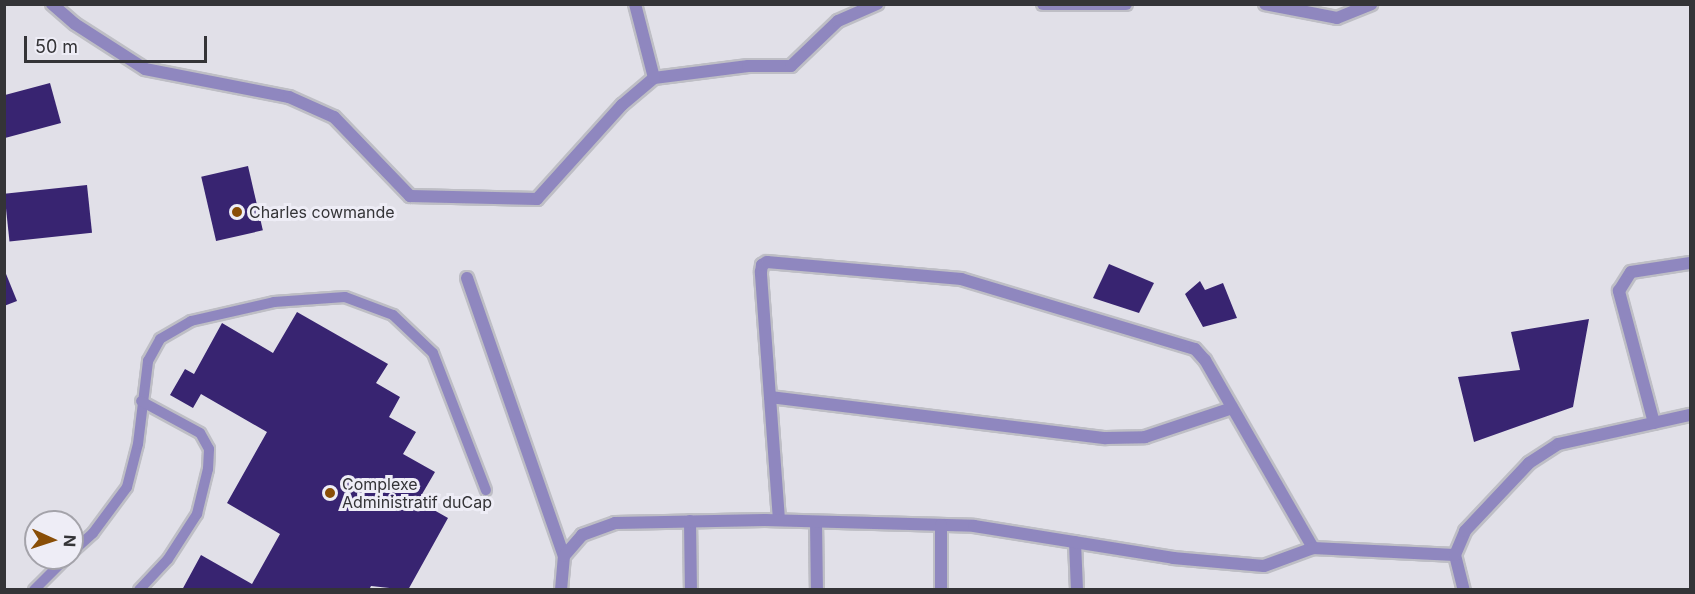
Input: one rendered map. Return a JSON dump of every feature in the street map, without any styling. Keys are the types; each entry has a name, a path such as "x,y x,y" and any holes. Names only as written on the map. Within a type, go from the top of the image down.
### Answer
{"street":[{"path":"52,4 75,24 145,69 289,97 334,117 410,196 537,199 622,105 654,78 748,66 791,66 838,21 877,4"},
{"path":"635,4 654,78"},
{"path":"1043,4 1126,4"},
{"path":"1265,4 1337,18 1371,4"},
{"path":"779,520 761,272 762,265 767,262 961,279 1181,342 1205,360 1313,548"},
{"path":"1654,423 1619,291 1631,272 1690,263"},
{"path":"467,279 564,556 561,590"},
{"path":"770,398 1106,438 1145,437 1232,408"},
{"path":"1464,590 1455,555 1465,531 1528,463 1558,444 1690,415"},
{"path":"564,556 582,535 615,523 779,520 974,526 1173,558 1264,566 1313,548 1455,555"},
{"path":"690,521 691,590"},
{"path":"816,522 817,590"},
{"path":"941,525 941,590"},
{"path":"1075,542 1077,590"}],"lane":[{"path":"84,541 93,533 128,487 138,444 141,401 148,361 160,339 191,321 274,302 345,297 393,315 433,353 486,490"},
{"path":"139,590 168,559 197,514 208,469 209,449 200,433 141,401"},
{"path":"34,590 54,570"}],"building":[{"path":"50,83 61,123 5,138 5,95"},
{"path":"248,166 263,230 216,241 201,177"},
{"path":"87,185 92,233 9,241 4,194"},
{"path":"1109,264 1154,283 1139,313 1093,298"},
{"path":"4,269 17,301 4,306"},
{"path":"1200,281 1205,290 1223,283 1237,318 1203,327 1185,294"},
{"path":"297,312 388,364 376,383 400,397 389,417 416,432 403,454 435,472 418,501 448,518 408,590 371,586 369,590 182,590 201,555 252,584 280,534 227,503 267,432 201,394 193,408 170,395 185,369 194,374 222,323 273,353"},
{"path":"1589,319 1573,407 1474,442 1458,377 1520,370 1511,332"}],"place":[{"name":"Charles cowmande","path":"237,212"},
{"name":"Complexe Administratif duCap","path":"330,493"}]}
